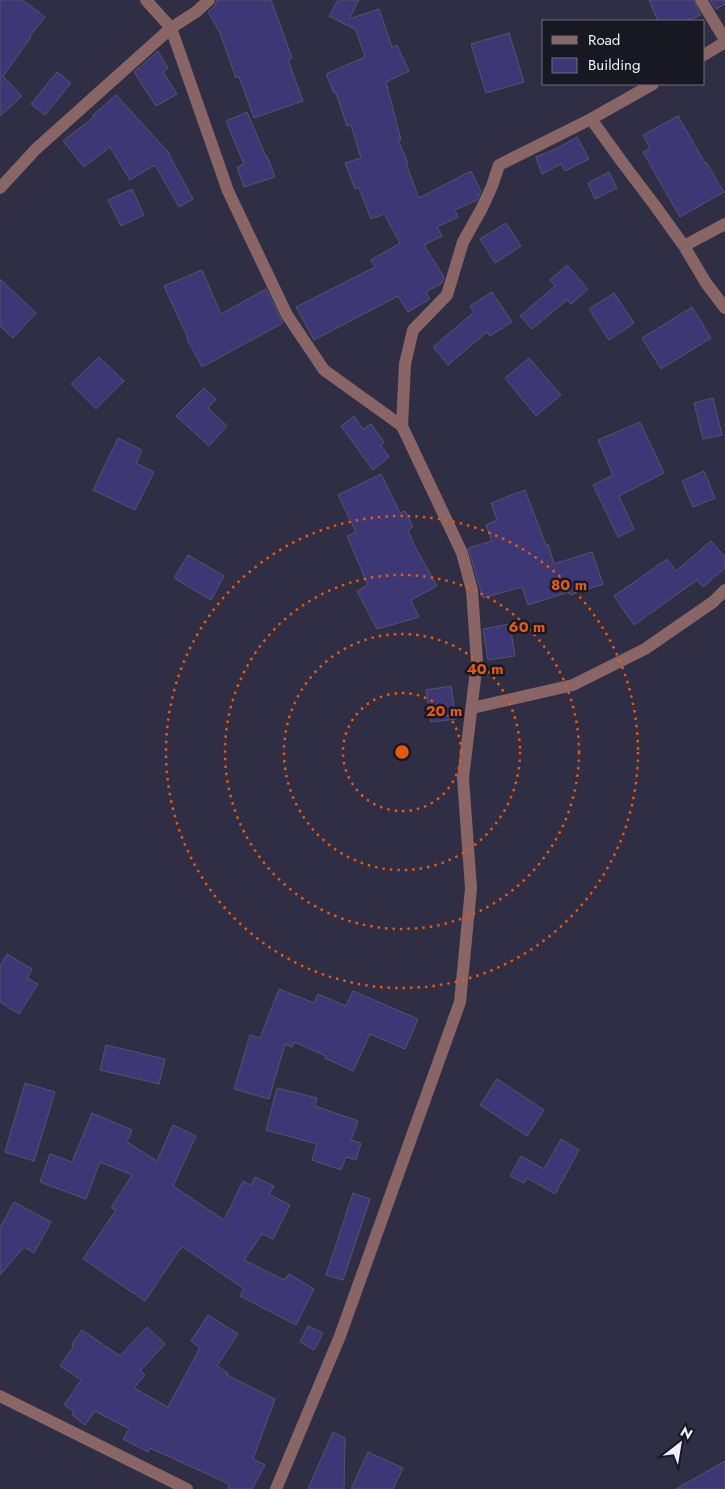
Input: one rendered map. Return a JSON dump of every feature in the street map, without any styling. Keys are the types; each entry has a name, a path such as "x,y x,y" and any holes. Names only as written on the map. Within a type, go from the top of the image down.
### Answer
{"street":[{"path":"146,0 171,28 228,191 287,315 324,370 402,426"},
{"path":"0,188 36,149 171,28 196,12 209,0"},
{"path":"701,0 725,41 705,53"},
{"path":"276,1489 340,1336 460,1002 471,888 463,778 477,662 472,590 462,553 402,426 405,364 414,330 447,294 463,242 482,208 499,165 591,119 651,85"},
{"path":"591,119 684,246 706,283 725,308"},
{"path":"684,246 725,224"},
{"path":"472,708 572,685 645,649 713,602 725,590"},
{"path":"0,1396 187,1489"}],"building":[{"path":"0,0 23,0 45,17 3,76 22,96 0,116"},
{"path":"217,0 271,0 292,58 288,60 303,101 254,118 239,77 236,78 220,33 208,12 215,6"},
{"path":"338,0 359,0 349,19 379,9 392,47 397,45 409,71 386,82 401,140 398,140 408,163 406,164 419,198 471,171 481,191 477,200 455,210 458,217 437,227 442,236 424,245 444,277 442,283 426,292 430,299 408,312 398,296 314,340 296,307 375,267 371,260 400,243 384,214 371,219 359,188 355,189 345,163 361,158 351,125 347,126 336,93 334,93 326,74 365,57 356,30 329,16"},
{"path":"649,0 693,0 701,15 688,20 658,20"},
{"path":"710,0 725,0 725,4 716,9"},
{"path":"509,33 524,82 486,93 471,44"},
{"path":"158,51 168,68 163,72 177,94 156,106 134,72"},
{"path":"57,72 71,83 45,115 31,104"},
{"path":"116,95 170,154 193,199 179,207 155,165 130,180 110,147 84,167 63,141 95,116 93,115"},
{"path":"247,112 275,177 244,187 237,167 244,164 226,121"},
{"path":"678,116 724,192 680,217 643,152 650,148 643,135"},
{"path":"577,137 589,159 565,171 561,164 542,174 536,157 556,149"},
{"path":"609,172 617,188 595,199 588,183"},
{"path":"132,189 144,215 121,226 108,200"},
{"path":"506,223 521,246 495,263 480,239"},
{"path":"567,265 588,289 571,304 567,300 532,329 520,316 555,286 550,280"},
{"path":"202,270 221,314 266,289 283,323 202,367 187,339 164,286"},
{"path":"0,279 36,313 13,338 0,326"},
{"path":"492,292 512,322 490,336 487,332 448,365 433,347 474,312 470,306"},
{"path":"614,293 634,323 609,340 589,309"},
{"path":"692,307 711,338 661,369 642,338"},
{"path":"99,357 124,381 96,409 71,384"},
{"path":"529,358 561,395 536,416 505,378"},
{"path":"204,388 216,399 208,408 227,426 209,446 176,416"},
{"path":"713,398 722,435 703,439 694,403"},
{"path":"354,416 363,429 371,424 384,442 381,445 389,457 373,470 341,426"},
{"path":"640,422 664,473 619,496 634,529 618,537 593,485 613,475 598,440"},
{"path":"118,438 142,450 136,463 154,472 135,510 93,490"},
{"path":"704,471 715,498 693,507 682,481"},
{"path":"381,474 400,513 405,511 413,527 408,530 414,545 437,586 411,600 419,617 377,629 357,591 368,585 347,536 356,532 338,495"},
{"path":"525,490 546,545 548,544 554,564 592,552 603,584 570,595 569,592 528,605 522,587 483,598 468,548 492,541 486,525 497,520 491,503"},
{"path":"711,541 725,557 725,568 703,587 697,580 634,625 614,596 667,559 676,571"},
{"path":"188,555 224,576 211,600 174,578"},
{"path":"510,624 515,656 488,660 483,629"},
{"path":"451,686 456,719 431,722 426,690"},
{"path":"7,954 32,969 27,978 38,984 19,1014 0,1002 0,966"},
{"path":"279,989 314,1003 318,994 346,1006 353,991 418,1019 405,1049 370,1034 353,1071 325,1058 326,1056 294,1042 292,1047 285,1044 269,1099 234,1089 250,1035 260,1038"},
{"path":"106,1045 165,1059 159,1084 100,1070"},
{"path":"497,1079 544,1110 527,1136 480,1105"},
{"path":"25,1083 55,1092 34,1161 5,1152"},
{"path":"277,1088 317,1098 315,1106 358,1121 351,1140 361,1143 356,1160 346,1157 341,1170 312,1160 317,1144 266,1130"},
{"path":"92,1113 132,1130 127,1142 157,1161 173,1125 196,1136 173,1186 224,1220 243,1181 251,1185 255,1177 274,1186 269,1194 290,1205 273,1239 262,1234 244,1260 284,1280 289,1274 314,1289 296,1325 240,1296 244,1289 183,1247 145,1301 83,1259 116,1210 111,1208 132,1175 100,1162 86,1199 40,1182 50,1154 72,1162"},
{"path":"561,1139 579,1150 555,1194 527,1178 524,1183 510,1176 521,1156 544,1169"},
{"path":"353,1193 370,1199 343,1280 326,1275"},
{"path":"14,1202 51,1222 34,1253 24,1247 0,1275 0,1228"},
{"path":"208,1315 238,1334 217,1366 228,1373 227,1375 275,1399 253,1459 265,1465 252,1489 228,1489 229,1484 150,1448 148,1452 123,1439 129,1429 95,1411 85,1425 72,1415 74,1412 64,1405 81,1380 60,1366 82,1330 120,1356 147,1327 165,1344 140,1371 145,1375 134,1388 168,1407 200,1348 191,1341"},
{"path":"308,1326 323,1333 314,1350 300,1342"},
{"path":"333,1432 345,1438 344,1489 308,1489"},
{"path":"368,1452 403,1468 393,1489 351,1489"},
{"path":"725,1461 725,1489 676,1489"}]}
